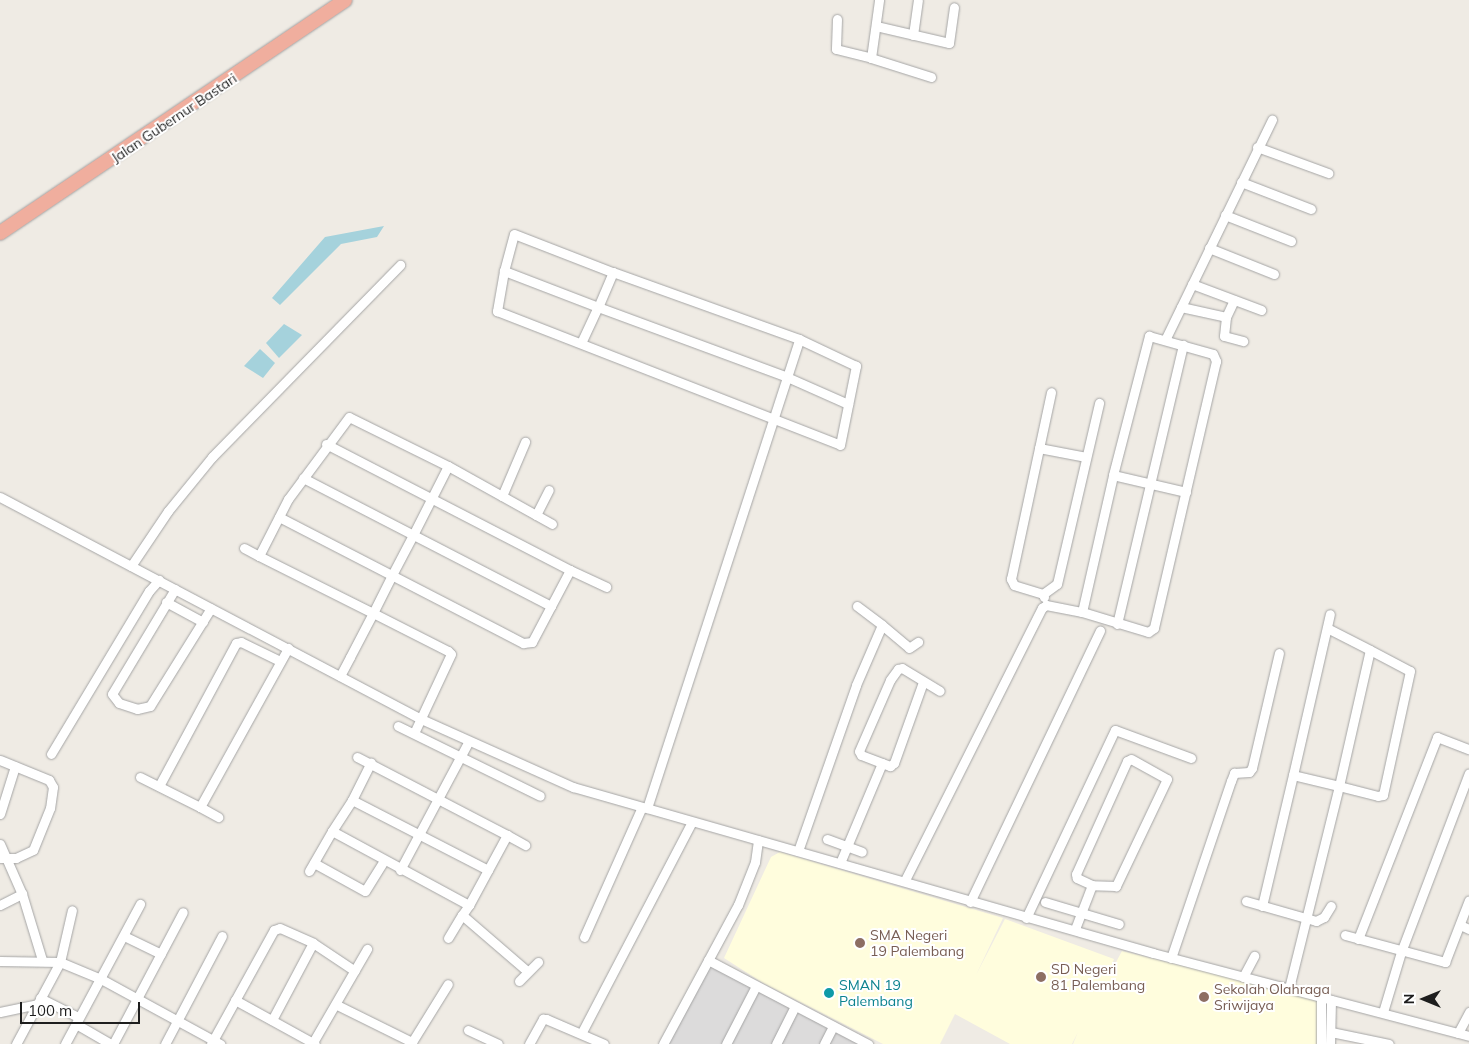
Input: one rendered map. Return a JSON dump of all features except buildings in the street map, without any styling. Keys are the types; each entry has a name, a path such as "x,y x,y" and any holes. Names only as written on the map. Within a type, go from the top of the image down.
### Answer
{"highway":[{"name":"Jalan Gubernur Bastari","path":"0,233 345,0"}],"street":[{"path":"872,58 879,0"},
{"path":"913,35 918,0"},
{"path":"876,26 950,42 954,7"},
{"path":"837,19 836,49 872,58 930,77"},
{"path":"1165,340 1257,147 1272,120"},
{"path":"1257,147 1328,173"},
{"path":"1241,182 1311,209"},
{"path":"1225,215 1291,240"},
{"path":"514,234 612,272 799,339 856,366 840,445 497,311 504,271 514,234"},
{"path":"1209,248 1274,274"},
{"path":"131,566 168,512 212,457 400,265"},
{"path":"504,271 787,377 848,404"},
{"path":"581,343 612,272"},
{"path":"1192,284 1261,310"},
{"path":"1234,300 1226,317 1224,336 1242,341"},
{"path":"1181,307 1226,317"},
{"path":"1046,605 1082,612 1117,624 1152,631 1216,361 1213,354 1149,336 1113,475 1082,612"},
{"path":"584,937 645,808 799,339"},
{"path":"1117,624 1183,345"},
{"path":"1043,594 1014,585 1011,579 1051,392"},
{"path":"1043,594 1057,584 1099,403"},
{"path":"259,556 279,517 303,478 326,444 349,417 448,466 552,524"},
{"path":"502,496 524,442"},
{"path":"326,444 431,500 606,587"},
{"path":"1039,448 1086,457"},
{"path":"340,676 448,466"},
{"path":"1113,475 1186,492"},
{"path":"303,478 551,606"},
{"path":"536,515 549,490"},
{"path":"0,497 448,732 564,783 692,822 905,880 970,902 1026,918 1075,929 1171,958 1469,1036"},
{"path":"279,517 523,643 532,642 570,570"},
{"path":"244,548 450,654 414,733"},
{"path":"51,754 149,591 159,580"},
{"path":"174,589 112,694 119,702 137,709 150,706 212,608"},
{"path":"1043,594 1046,605"},
{"path":"166,602 203,622"},
{"path":"905,880 1042,608 1046,605"},
{"path":"857,606 909,648 918,642"},
{"path":"1262,906 1330,614"},
{"path":"798,851 856,685 882,626"},
{"path":"1293,775 1378,796 1382,794 1410,676 1406,667 1327,628"},
{"path":"970,902 1100,630"},
{"path":"159,786 236,644 241,642 280,661"},
{"path":"200,807 288,648"},
{"path":"1289,988 1339,786 1370,650"},
{"path":"1171,958 1234,773 1249,772 1252,768 1278,653"},
{"path":"923,682 894,763 890,766 861,755 859,751 890,680 900,668 940,691"},
{"path":"398,726 440,745 540,796"},
{"path":"1026,918 1115,730 1191,758"},
{"path":"440,745 448,732"},
{"path":"1358,939 1437,737 1469,749"},
{"path":"400,870 469,741"},
{"path":"357,757 371,762 525,845"},
{"path":"1132,759 1167,779 1116,886 1092,885 1077,878 1076,874 1128,761 1132,759"},
{"path":"0,760 49,780 53,787 50,808 33,850 16,858 2,857"},
{"path":"371,762 352,800 312,867 365,891 384,861"},
{"path":"840,863 882,763"},
{"path":"0,814 15,766"},
{"path":"1383,1012 1401,952 1469,773"},
{"path":"140,777 218,817"},
{"path":"352,800 488,870"},
{"path":"582,1032 692,822"},
{"path":"332,831 468,906"},
{"path":"448,938 507,835"},
{"path":"664,1044 744,890 755,862 758,840"},
{"path":"827,840 848,845 862,852"},
{"path":"0,844 2,857 22,894 42,960"},
{"path":"1075,929 1092,885"},
{"path":"0,905 22,894"},
{"path":"1345,935 1401,952 1445,962 1469,900"},
{"path":"1246,901 1306,918 1320,920 1332,906"},
{"path":"1045,902 1119,924"},
{"path":"65,1044 140,904"},
{"path":"16,1044 60,962 72,910"},
{"path":"0,1012 39,1001 77,1021 112,1044 183,912"},
{"path":"462,915 527,971"},
{"path":"1460,924 1469,929"},
{"path":"0,961 42,960 60,962 100,979 215,1043 235,1000 274,930 280,928 313,943 355,971"},
{"path":"124,936 161,954"},
{"path":"165,1044 222,936"},
{"path":"272,1020 313,943"},
{"path":"235,1000 313,1044 337,1005 367,949"},
{"path":"1243,977 1254,956"},
{"path":"708,960 868,1044"},
{"path":"519,981 538,962"},
{"path":"337,1005 412,1042 448,984"},
{"path":"726,1044 756,986"},
{"path":"1321,996 1321,1044"},
{"path":"1330,1044 1332,1000"},
{"path":"776,1044 795,1006"},
{"path":"1458,1033 1469,1012"},
{"path":"529,1044 542,1019 582,1032 604,1044"},
{"path":"824,1044 833,1026"},
{"path":"468,1030 498,1044"},
{"path":"1330,1032 1389,1044"}],"shaded area":[{"path":"780,852 1003,918 976,975 1005,919 1114,959 1108,977 1122,951 1317,999 1318,1044 1073,1044 1078,1032 1072,1044 1010,1044 955,1014 940,1044 883,1044 763,983 724,958 771,857"},
{"path":"710,964 865,1044 668,1044"}],"water":[{"path":"384,226 377,237 341,244 280,305 272,298 325,237"},
{"path":"284,324 302,335 279,358 266,343"},
{"path":"260,349 275,363 263,378 244,366"}],"place":[{"name":"SMA Negeri 19 Palembang","path":"860,943"},
{"name":"SD Negeri 81 Palembang","path":"1041,977"},
{"name":"SMAN 19 Palembang","path":"829,993"},
{"name":"Sekolah Olahraga Sriwijaya","path":"1204,997"}]}
